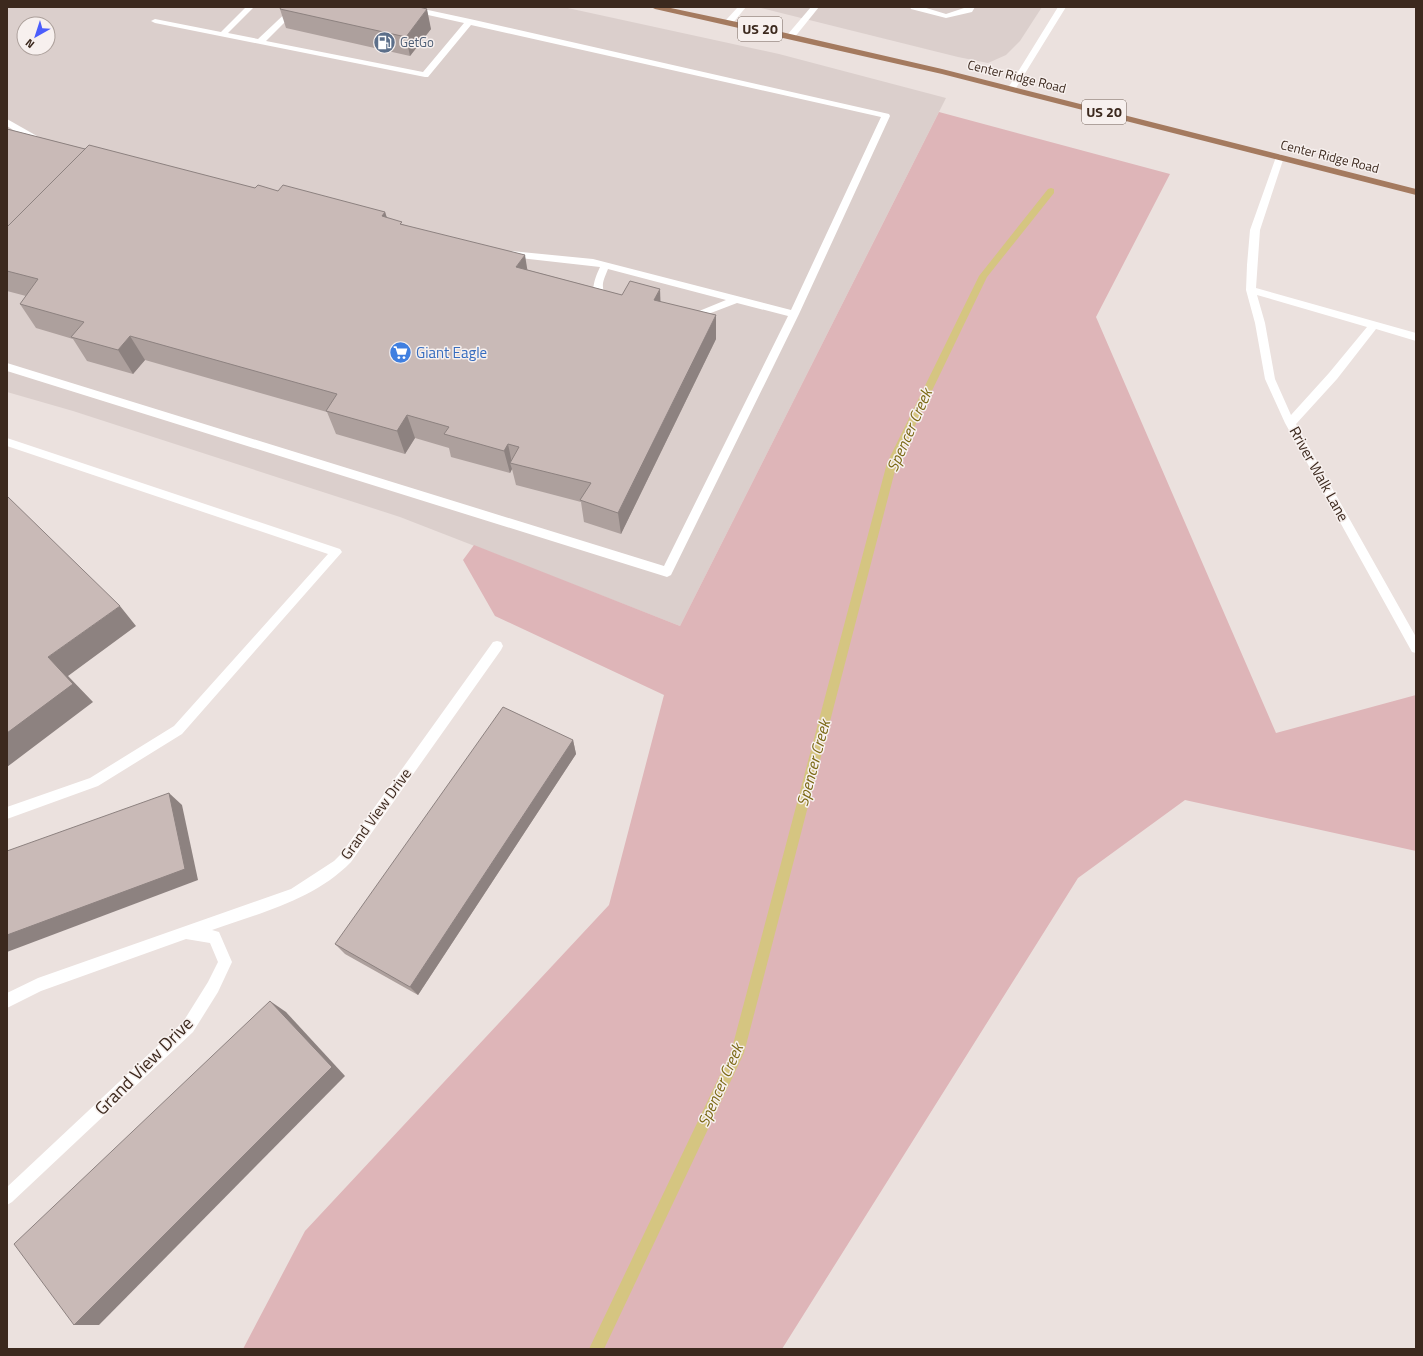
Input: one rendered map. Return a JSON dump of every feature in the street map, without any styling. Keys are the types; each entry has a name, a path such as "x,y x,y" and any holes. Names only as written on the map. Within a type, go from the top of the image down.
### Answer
{"main road":[{"name":"Center Ridge Road","path":"655,7 791,36 1012,88 1416,192"}],"street":[{"path":"222,34 250,7"},
{"path":"260,42 296,7"},
{"path":"7,367 667,572 794,314 886,116 404,7"},
{"path":"729,22 742,7"},
{"path":"791,36 815,7"},
{"path":"914,7 946,16 969,10 971,7"},
{"path":"1012,88 1062,7"},
{"path":"155,21 425,75 470,21"},
{"path":"7,122 30,137 53,143"},
{"name":"Rriver Walk Lane","path":"1280,157 1255,230 1251,290 1260,324 1270,379 1290,423 1416,648"},
{"path":"502,252 517,256 593,262 794,314"},
{"path":"605,265 597,288 597,294 610,306"},
{"path":"1251,290 1416,337"},
{"path":"680,320 706,312 737,299"},
{"path":"1290,423 1333,376 1374,324"},
{"path":"7,442 336,552 178,730 94,782 7,813"},
{"name":"Grand View Drive","path":"7,1001 38,985 295,894 339,865 346,858 498,646"},
{"name":"Grand View Drive","path":"7,1197 188,1027 213,987 225,962 214,937 185,932"}],"shaded area":[{"path":"7,7 563,7 779,54 946,98 680,626 400,517 73,411 7,392"},
{"path":"1042,7 1020,41 1006,55 988,63 958,57 761,8"},
{"path":"939,112 1170,174 1096,317 1276,733 1416,695 1416,851 1185,800 1078,878 782,1349 243,1349 305,1231 609,905 664,695 495,616 463,560 474,545 680,626"}],"building":[{"path":"281,7 419,7 427,9 406,37 280,9"},
{"path":"7,129 85,149 7,227"},
{"name":"Giant Eagle","path":"89,145 255,188 258,185 278,191 283,185 385,212 382,216 402,222 400,224 525,255 516,267 622,295 630,281 660,289 654,300 716,315 618,513 580,500 591,483 510,463 519,447 508,444 504,451 444,434 449,427 407,415 397,431 326,411 337,394 130,336 118,350 71,337 84,322 20,304 38,279 7,271 7,227"},
{"path":"7,496 120,606 48,657 73,684 7,733"},
{"path":"503,707 573,740 410,987 335,944"},
{"path":"169,793 185,869 7,935 7,851"},
{"path":"270,1001 332,1067 74,1325 14,1244"}],"waterway":[{"name":"Spencer Creek","path":"596,1349 737,1053 892,463 983,276 1051,191"}],"place":[{"name":"GetGo","path":"385,42"},
{"name":"Giant Eagle","path":"401,353"}]}
